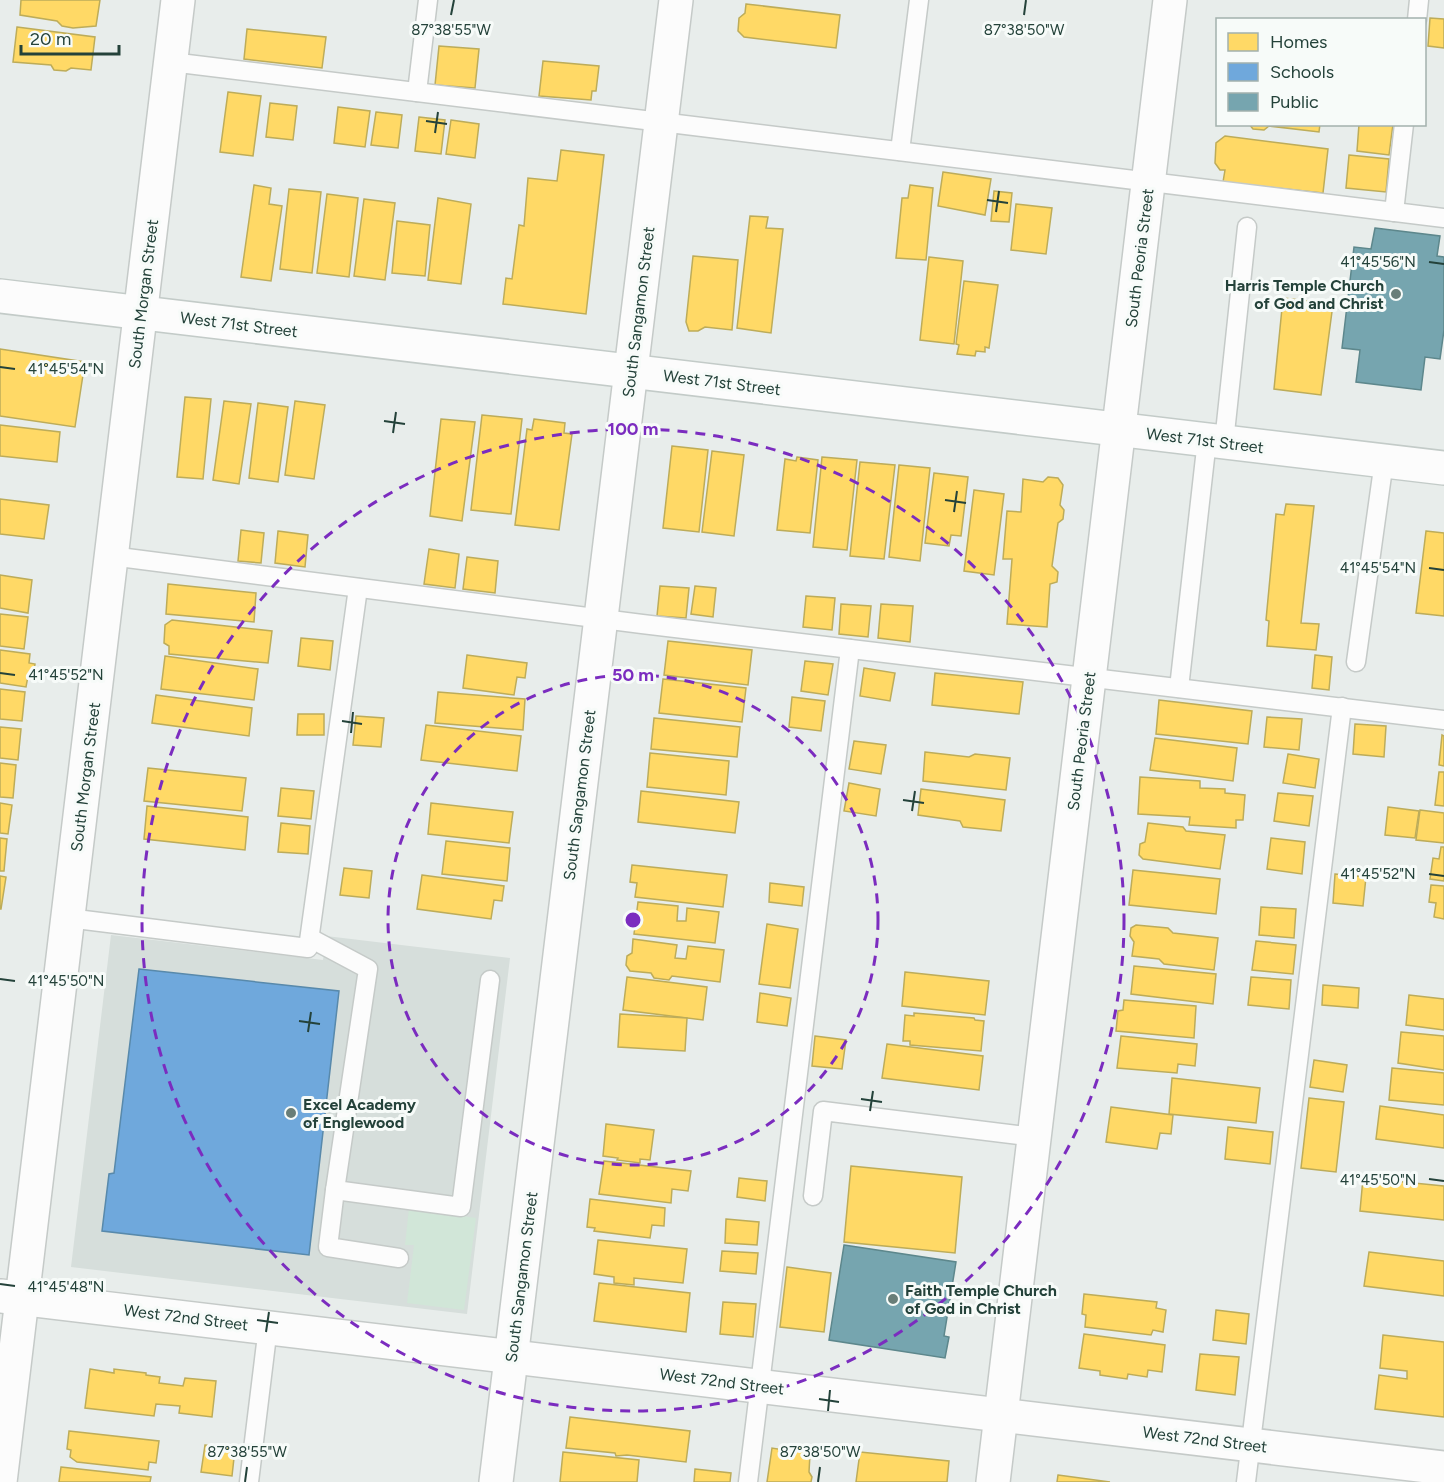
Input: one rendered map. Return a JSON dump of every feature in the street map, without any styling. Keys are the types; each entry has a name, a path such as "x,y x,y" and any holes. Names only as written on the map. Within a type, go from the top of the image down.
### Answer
{"street":[{"name":"South Morgan Street","path":"0,1482 11,1297 68,918 178,0"},
{"name":"South Sangamon Street","path":"496,1482 676,0"},
{"name":"South Peoria Street","path":"993,1482 1170,0"},
{"name":"West 71st Street","path":"0,296 1444,468"},
{"name":"West 72nd Street","path":"11,1297 1444,1468"}],"lane":[{"path":"417,92 428,0"},
{"path":"900,151 919,0"},
{"path":"1417,18 1419,0"},
{"path":"171,62 1444,218"},
{"path":"1394,212 1404,126"},
{"path":"1179,688 1247,227"},
{"path":"1356,662 1383,461"},
{"path":"111,556 601,619 1444,720"},
{"path":"68,918 308,948 358,588"},
{"path":"748,1482 850,649"},
{"path":"1246,1482 1342,707"},
{"path":"310,938 368,969 328,1247 399,1258"},
{"path":"335,1190 461,1207 490,980"},
{"path":"813,1196 823,1111 1034,1137"},
{"path":"249,1482 268,1327"}],"shaded area":[{"name":"Excel Academy of Englewood","path":"111,935 323,960 326,936 510,958 467,1314 71,1267"}],"green space":[{"path":"409,1208 476,1218 464,1310 407,1303 414,1245 405,1245"}],"building: Homes":[{"path":"21,0 100,0 96,26 73,28 62,26 57,21 20,15"},
{"path":"746,4 840,15 836,48 744,37 738,31 739,18 745,13"},
{"path":"1430,18 1444,19 1444,48 1428,46"},
{"path":"17,27 95,37 91,70 71,68 66,71 54,70 51,65 13,62"},
{"path":"247,29 326,37 322,68 244,59"},
{"path":"439,46 479,49 475,88 435,85"},
{"path":"543,61 599,66 596,91 592,91 591,100 539,96"},
{"path":"228,92 261,96 253,156 220,152"},
{"path":"270,103 297,106 293,140 266,137"},
{"path":"338,107 370,111 365,147 334,143"},
{"path":"376,112 402,115 398,148 371,145"},
{"path":"419,117 445,120 441,154 415,151"},
{"path":"451,120 479,124 475,158 446,154"},
{"path":"1251,126 1269,126 1264,130 1253,129"},
{"path":"1269,126 1320,126 1319,132"},
{"path":"1359,126 1393,126 1389,155 1357,151"},
{"path":"1225,136 1328,149 1323,193 1223,182 1225,170 1220,170 1215,163 1216,143"},
{"path":"561,150 604,155 586,314 503,304 506,278 512,279 519,225 524,226 528,178 557,181"},
{"path":"1349,155 1389,159 1386,192 1346,188"},
{"path":"943,172 991,179 985,215 938,206"},
{"path":"254,185 271,188 269,204 282,206 271,281 241,277"},
{"path":"910,185 933,188 926,260 896,258 902,198 908,198"},
{"path":"289,189 321,192 312,273 280,269"},
{"path":"994,191 1012,193 1009,222 991,221"},
{"path":"327,194 358,198 349,277 317,273"},
{"path":"438,198 471,204 461,284 428,280"},
{"path":"364,199 395,203 385,280 354,276"},
{"path":"1016,204 1052,208 1046,254 1011,250"},
{"path":"750,216 768,217 766,228 783,229 771,333 737,328"},
{"path":"397,221 430,225 425,276 392,273"},
{"path":"693,256 738,260 732,330 705,327 698,331 689,331 686,322"},
{"path":"929,257 963,261 954,344 920,340"},
{"path":"964,281 998,285 989,348 985,347 985,352 976,351 975,356 957,354 959,345 956,344"},
{"path":"1283,298 1333,304 1321,395 1274,389"},
{"path":"0,349 85,362 75,427 0,416"},
{"path":"185,397 211,399 203,479 177,477"},
{"path":"224,401 251,404 239,484 213,480"},
{"path":"295,401 325,405 314,479 285,475"},
{"path":"258,403 288,407 278,482 249,478"},
{"path":"482,415 522,419 511,514 471,510"},
{"path":"441,419 475,422 462,521 430,516"},
{"path":"534,419 565,423 564,433 572,434 559,530 515,525 527,429 532,430"},
{"path":"0,425 60,432 57,462 0,456"},
{"path":"672,446 708,450 699,532 663,528"},
{"path":"712,451 744,455 734,536 702,532"},
{"path":"797,457 818,460 810,533 777,530 785,459 796,461"},
{"path":"822,457 857,460 847,550 813,547"},
{"path":"860,462 895,465 884,559 850,556"},
{"path":"899,465 930,468 920,561 889,557"},
{"path":"934,473 968,477 961,536 951,535 949,546 925,543"},
{"path":"1048,477 1058,478 1063,485 1060,505 1064,510 1063,519 1058,523 1052,566 1058,572 1057,582 1050,584 1047,627 1007,624 1012,559 1003,559 1007,511 1021,512 1023,479 1043,482"},
{"path":"974,490 1004,494 994,575 964,571"},
{"path":"0,499 49,505 44,539 0,534"},
{"path":"1286,504 1314,506 1301,623 1319,624 1316,650 1267,646 1269,621 1266,620 1276,514 1284,515"},
{"path":"241,530 264,533 261,563 238,561"},
{"path":"278,531 308,535 305,567 275,563"},
{"path":"1426,531 1444,533 1444,616 1416,613"},
{"path":"429,549 459,554 455,588 424,584"},
{"path":"467,557 498,561 495,593 463,589"},
{"path":"0,575 32,580 28,613 0,608"},
{"path":"168,584 256,593 254,622 166,614"},
{"path":"660,586 689,588 686,618 657,616"},
{"path":"695,586 716,588 713,617 691,614"},
{"path":"806,596 835,598 832,630 803,627"},
{"path":"841,604 871,606 868,637 839,634"},
{"path":"881,604 913,606 910,642 878,638"},
{"path":"0,614 28,617 24,649 0,646"},
{"path":"172,620 272,631 268,663 169,654 169,646 164,643 165,625"},
{"path":"301,638 333,641 330,670 298,666"},
{"path":"668,641 752,650 748,685 664,675"},
{"path":"0,650 30,654 29,663 35,664 33,676 28,676 26,687 0,683"},
{"path":"467,655 527,663 525,678 517,677 514,695 463,688"},
{"path":"1315,655 1332,657 1329,690 1312,688"},
{"path":"165,656 258,669 254,700 161,689"},
{"path":"805,661 833,664 828,695 801,691"},
{"path":"864,668 895,673 890,701 860,696"},
{"path":"935,673 1023,682 1019,714 932,705"},
{"path":"663,679 746,688 742,722 659,713"},
{"path":"0,689 25,692 22,721 0,719"},
{"path":"438,692 525,699 523,730 435,723"},
{"path":"156,695 252,708 249,736 152,723"},
{"path":"792,697 825,701 821,731 789,727"},
{"path":"1159,700 1252,711 1248,744 1156,734"},
{"path":"298,714 324,714 324,735 297,735"},
{"path":"356,716 384,718 381,747 353,745"},
{"path":"1267,717 1302,719 1299,750 1264,747"},
{"path":"654,718 740,727 737,757 651,749"},
{"path":"1355,724 1386,726 1384,757 1353,754"},
{"path":"426,725 521,736 517,771 421,760"},
{"path":"0,727 21,729 18,760 0,758"},
{"path":"1442,735 1444,736 1444,766 1439,765"},
{"path":"1155,738 1237,748 1233,781 1150,770"},
{"path":"854,741 886,745 881,774 849,769"},
{"path":"925,752 969,757 975,754 1010,758 1006,790 923,781"},
{"path":"650,753 729,761 726,795 647,787"},
{"path":"1288,754 1319,759 1315,788 1283,783"},
{"path":"0,763 16,765 13,798 0,797"},
{"path":"148,768 246,778 242,811 144,801"},
{"path":"1439,772 1444,772 1444,806 1435,805"},
{"path":"1140,777 1200,781 1200,788 1225,789 1225,793 1245,795 1243,820 1236,820 1236,828 1189,825 1190,817 1138,814"},
{"path":"849,783 880,789 876,816 844,811"},
{"path":"281,788 314,791 311,819 278,816"},
{"path":"921,789 1005,800 1001,831 963,827 960,821 918,815"},
{"path":"641,791 739,802 735,833 638,822"},
{"path":"1278,793 1313,796 1309,826 1274,821"},
{"path":"0,803 12,805 8,834 0,833"},
{"path":"431,803 513,812 509,843 428,834"},
{"path":"147,806 248,817 245,850 144,839"},
{"path":"1388,807 1419,811 1415,838 1385,835"},
{"path":"1420,810 1444,813 1444,843 1416,840"},
{"path":"281,823 310,826 308,854 278,852"},
{"path":"1148,823 1183,827 1186,831 1225,835 1220,869 1143,859 1139,855 1140,844 1145,842"},
{"path":"0,838 7,839 4,871 0,871"},
{"path":"1271,838 1305,842 1302,874 1267,869"},
{"path":"446,841 510,848 507,881 442,874"},
{"path":"1441,847 1444,847 1444,881 1430,879 1433,858 1439,859"},
{"path":"632,865 727,875 723,907 635,897 637,883 630,882"},
{"path":"344,868 372,871 369,898 340,895"},
{"path":"1133,870 1220,879 1216,914 1129,905"},
{"path":"1335,874 1366,877 1363,906 1333,903"},
{"path":"422,875 504,886 502,901 494,900 491,919 417,909"},
{"path":"0,876 6,877 1,909 0,909"},
{"path":"770,883 804,887 802,906 769,902"},
{"path":"1431,885 1444,886 1444,919 1434,917 1436,903 1429,902"},
{"path":"638,902 678,906 677,921 686,921 687,908 719,912 715,943 634,934"},
{"path":"1261,907 1296,909 1294,938 1259,935"},
{"path":"767,924 798,929 790,988 759,984"},
{"path":"1136,925 1168,928 1173,933 1218,938 1214,970 1164,964 1159,959 1132,956 1134,942 1130,936 1131,928"},
{"path":"633,939 677,945 675,958 686,959 688,946 724,950 720,982 672,976 669,980 654,978 651,973 630,971 626,965 627,956 632,953"},
{"path":"1256,941 1296,945 1293,974 1252,970"},
{"path":"1134,966 1216,974 1213,1004 1131,994"},
{"path":"905,972 989,981 985,1015 902,1006"},
{"path":"627,977 707,987 703,1020 623,1010"},
{"path":"1251,977 1291,980 1289,1009 1248,1005"},
{"path":"1323,985 1359,988 1358,1008 1322,1005"},
{"path":"760,993 791,998 787,1026 757,1022"},
{"path":"1409,995 1444,999 1444,1030 1406,1025"},
{"path":"1124,1000 1196,1006 1194,1038 1116,1031 1118,1011 1123,1010"},
{"path":"914,1013 974,1018 984,1021 981,1051 910,1045 910,1041 903,1041 905,1015 914,1016"},
{"path":"620,1014 687,1018 685,1051 618,1047"},
{"path":"1401,1032 1444,1036 1444,1070 1398,1063"},
{"path":"815,1036 846,1040 842,1069 812,1066"},
{"path":"1121,1036 1197,1044 1195,1066 1178,1064 1177,1073 1117,1068"},
{"path":"887,1044 983,1056 979,1090 882,1078"},
{"path":"1314,1060 1347,1065 1343,1092 1310,1087"},
{"path":"1392,1068 1444,1073 1444,1105 1389,1100"},
{"path":"1172,1078 1260,1088 1256,1123 1169,1114"},
{"path":"1309,1098 1344,1102 1336,1172 1301,1168"},
{"path":"1380,1106 1444,1115 1444,1148 1376,1139"},
{"path":"1111,1107 1173,1115 1171,1134 1160,1133 1157,1149 1106,1142"},
{"path":"606,1124 654,1130 650,1160 640,1159 640,1163 603,1156"},
{"path":"1228,1127 1273,1132 1270,1164 1225,1159"},
{"path":"604,1161 691,1171 688,1191 672,1189 671,1203 599,1194"},
{"path":"851,1166 962,1177 955,1253 844,1242"},
{"path":"739,1178 767,1181 765,1201 737,1197"},
{"path":"1363,1178 1444,1186 1444,1220 1360,1211"},
{"path":"590,1199 665,1208 664,1226 652,1225 650,1238 594,1231 595,1228 587,1227"},
{"path":"726,1219 759,1222 757,1245 725,1243"},
{"path":"598,1240 687,1249 683,1283 634,1278 634,1285 614,1283 614,1277 594,1274"},
{"path":"722,1251 758,1253 756,1274 720,1271"},
{"path":"1369,1252 1444,1261 1444,1296 1364,1286"},
{"path":"787,1267 831,1273 824,1332 780,1327"},
{"path":"599,1283 690,1293 686,1332 594,1321"},
{"path":"1084,1294 1157,1302 1156,1308 1166,1310 1163,1332 1153,1330 1151,1335 1085,1327 1086,1315 1082,1314"},
{"path":"723,1302 756,1304 753,1337 720,1334"},
{"path":"1216,1310 1249,1314 1246,1344 1213,1340"},
{"path":"1084,1334 1165,1345 1162,1372 1148,1370 1147,1377 1128,1374 1127,1379 1100,1375 1100,1371 1079,1368"},
{"path":"1383,1335 1444,1342 1444,1417 1375,1409 1379,1375 1407,1379 1407,1371 1380,1368"},
{"path":"1200,1354 1239,1357 1235,1395 1196,1390"},
{"path":"90,1369 114,1373 114,1369 146,1373 146,1375 160,1377 159,1383 183,1386 185,1378 216,1381 212,1417 179,1413 180,1406 156,1404 154,1416 85,1408"},
{"path":"570,1417 690,1431 686,1462 627,1455 616,1456 615,1453 566,1448"},
{"path":"69,1431 159,1441 156,1463 149,1462 148,1470 77,1462 70,1457 71,1450 67,1449"},
{"path":"205,1445 235,1449 232,1476 201,1472"},
{"path":"795,1447 806,1448 810,1454 811,1482 767,1482 772,1448 790,1451"},
{"path":"563,1452 639,1460 637,1482 560,1482"},
{"path":"860,1452 949,1461 947,1482 856,1482"},
{"path":"61,1467 151,1477 150,1482 59,1482"},
{"path":"695,1469 731,1473 730,1482 694,1482"},
{"path":"1058,1475 1110,1482 1057,1482"}],"building: Schools":[{"path":"139,969 339,991 309,1255 102,1231 109,1174 114,1173"}],"building: Public":[{"name":"Harris Temple Church of God and Christ","path":"1375,228 1440,236 1437,256 1444,257 1444,330 1440,359 1425,357 1421,390 1356,382 1360,350 1342,348 1354,247 1371,249"},
{"name":"Faith Temple Church of God in Christ","path":"844,1245 956,1262 944,1336 949,1337 945,1358 829,1340"}],"place":[{"name":"Harris Temple Church of God and Christ","path":"1396,294"},
{"name":"Excel Academy of Englewood","path":"291,1113"},
{"name":"Faith Temple Church of God in Christ","path":"893,1299"}]}
